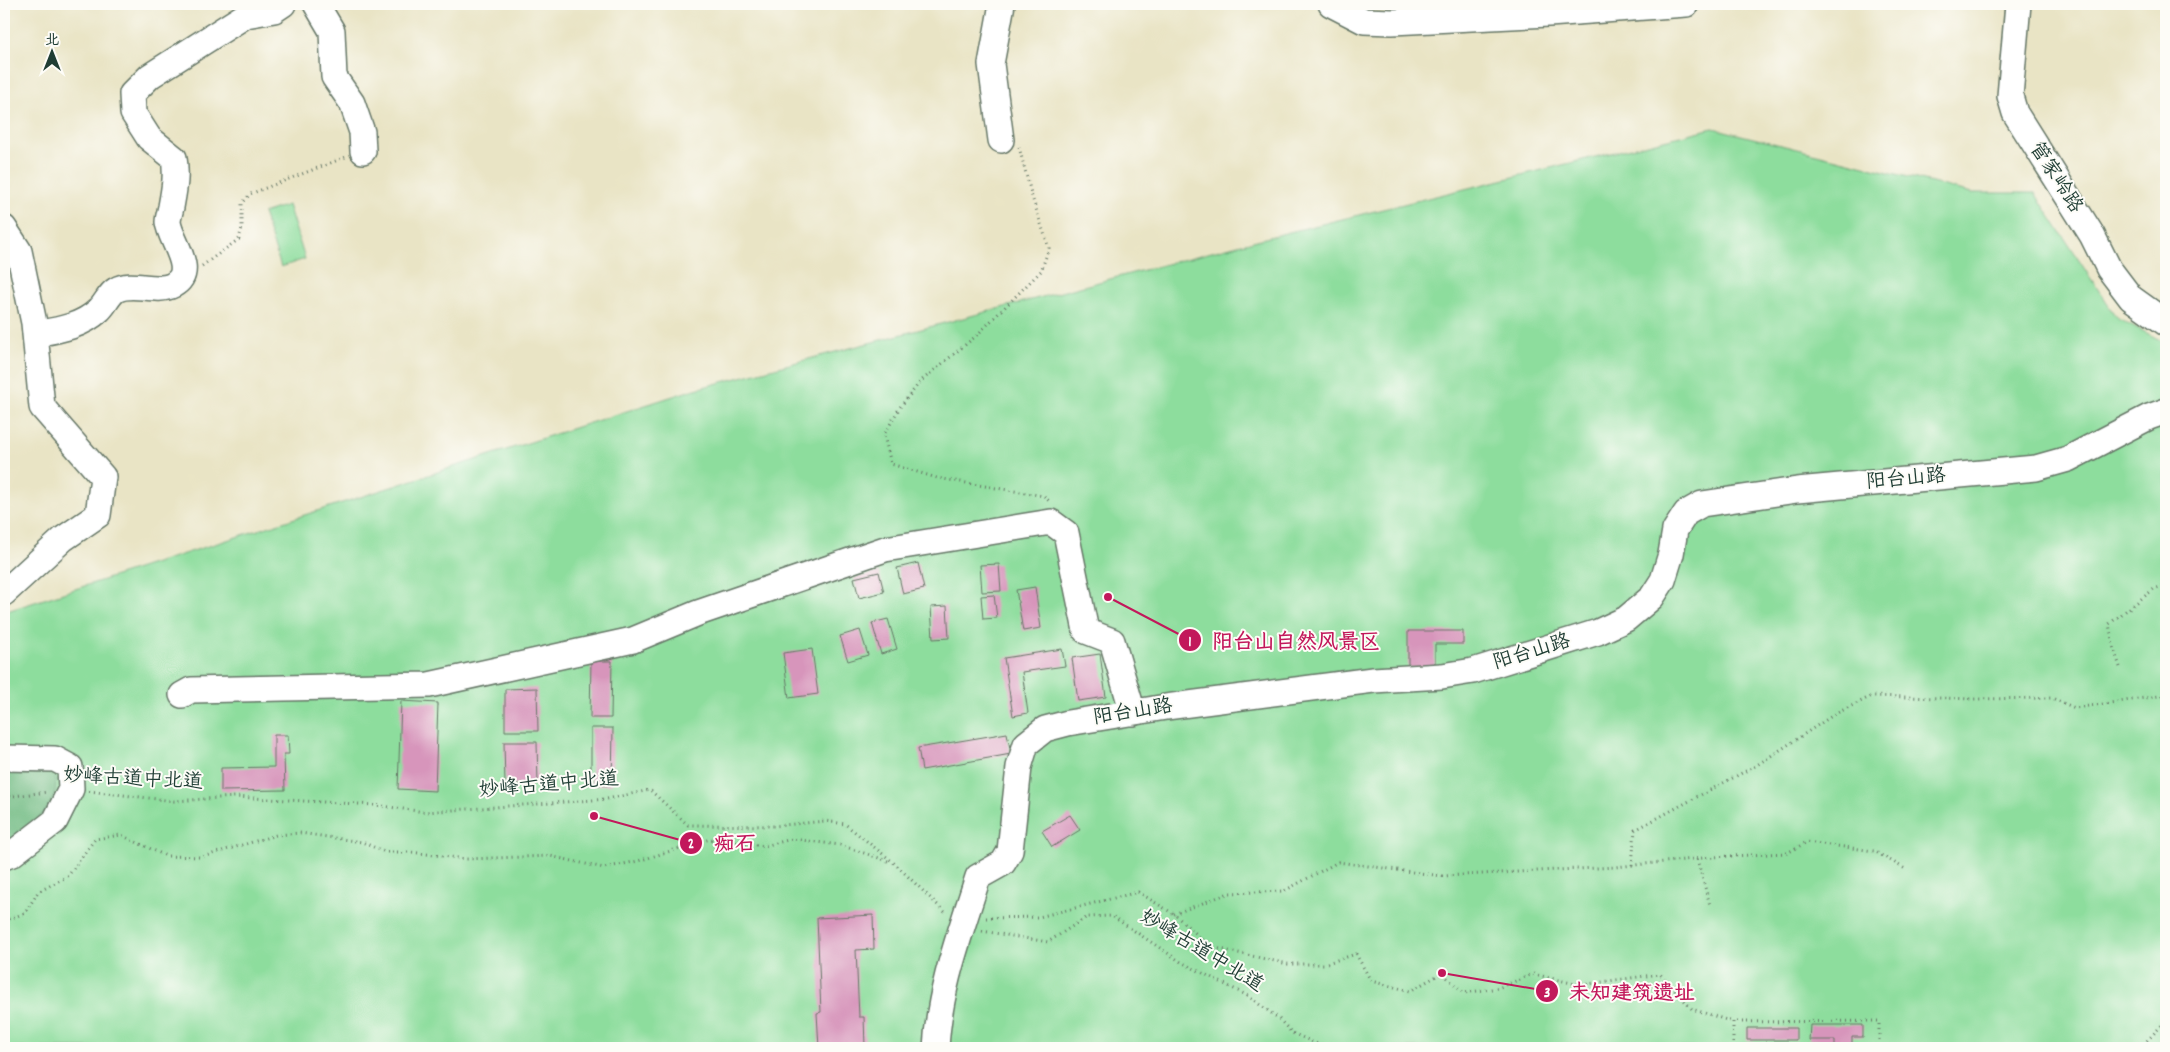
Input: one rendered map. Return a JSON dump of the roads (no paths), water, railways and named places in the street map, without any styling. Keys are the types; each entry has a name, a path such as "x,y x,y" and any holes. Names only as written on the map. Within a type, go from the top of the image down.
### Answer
{"street":[{"path":"35,334 69,328 83,322 98,310 116,290 128,287 172,285 180,278 185,263 168,222 177,175 174,158 149,138 133,113 132,94 150,76 246,15 274,10 283,4"},
{"path":"316,4 332,31 334,77 352,103 362,132 363,151"},
{"path":"1002,4 991,64 1010,143"},
{"path":"1331,4 1364,21 1392,22 1549,14 1686,4"},
{"name":"管家岭路","path":"2018,4 2010,96 2015,113 2092,235 2109,269 2130,298 2166,324"},
{"path":"4,228 19,251 35,334 42,407 103,476 98,514 63,539 4,593"},
{"name":"阳台山路","path":"936,1048 937,1026 950,962 978,877 1003,863 1010,851 1019,767 1026,744 1045,729 1068,723 1133,713 1373,680 1442,676 1473,671 1598,632 1626,619 1652,597 1663,580 1672,554 1675,530 1686,513 1702,504 1797,490 2036,468 2068,459 2149,417 2166,412"},
{"path":"182,695 192,690 429,685 633,640 698,613 885,550 1051,522 1066,533 1086,631 1112,641 1133,713"},
{"path":"4,758 55,758 71,778 55,821 12,854 4,857"}],"place":[{"name":"阳台山自然风景区","path":"1108,597"},
{"name":"痴石","path":"594,816"},
{"name":"未知建筑遗址","path":"1442,973"}]}
